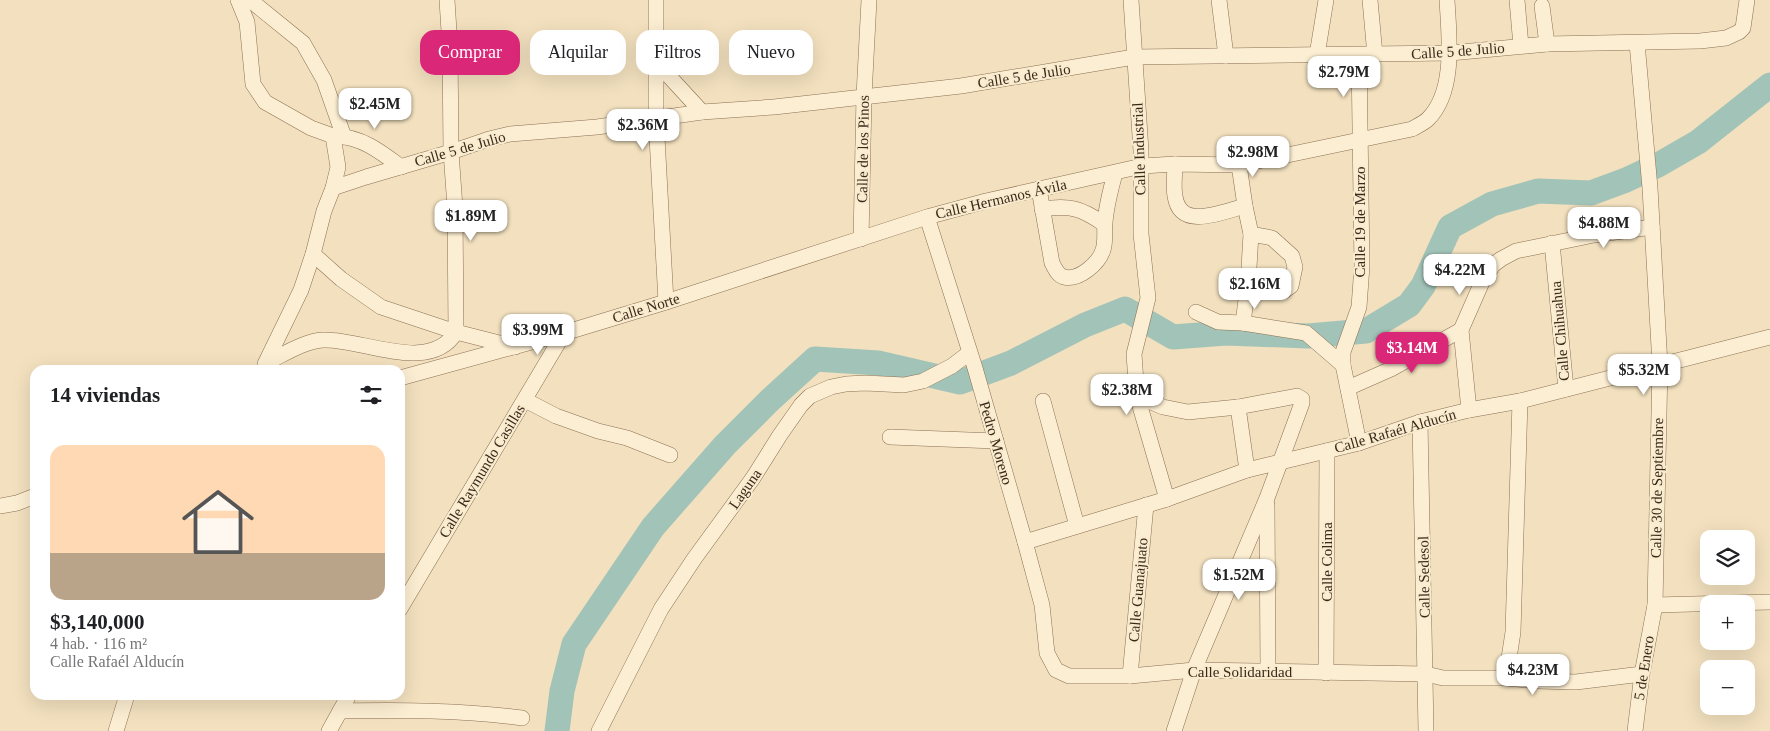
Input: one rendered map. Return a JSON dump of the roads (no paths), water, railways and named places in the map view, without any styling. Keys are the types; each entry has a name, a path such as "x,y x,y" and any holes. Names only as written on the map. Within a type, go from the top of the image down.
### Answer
{"street":[{"path":"238,0 247,22 253,84 265,102 311,128 357,139 368,144 402,167"},
{"path":"250,0 303,42 324,80 339,136 338,167 313,254 301,290 264,365"},
{"path":"266,365 292,350 321,340 339,341 388,351 417,353 446,345 456,332 455,216 447,0"},
{"path":"656,0 656,30"},
{"name":"Calle de los Pinos","path":"862,239 864,96 869,0"},
{"name":"Calle Industrial","path":"1131,0 1142,166 1141,234 1148,298 1134,354 1137,396"},
{"path":"1219,0 1226,56"},
{"path":"1317,55 1326,0"},
{"path":"1370,0 1375,55"},
{"path":"1359,141 1412,129 1427,120 1439,104 1445,86 1450,54 1447,0"},
{"path":"1517,0 1521,46"},
{"name":"Calle 5 de Julio","path":"333,188 510,134 571,129 702,112 774,107 961,86 1134,58 1450,54 1547,44 1700,41 1726,38 1739,32 1742,28 1747,0"},
{"path":"1542,6 1547,44"},
{"name":"Calle 30 de Septiembre","path":"1637,43 1650,188 1660,365 1655,605"},
{"name":"Calle 19 de Marzo","path":"1340,358 1359,307 1362,266 1359,56"},
{"path":"656,75 656,119 666,302"},
{"path":"668,75 702,112"},
{"name":"Calle Hermanos Ávila","path":"862,239 927,217 986,201 1142,166 1175,164 1239,165 1359,141"},
{"path":"1175,164 1174,195 1178,207 1184,215 1200,217 1244,206"},
{"path":"1239,165 1244,206 1251,234 1243,323"},
{"path":"1039,189 1052,262 1056,272 1063,277 1070,277 1092,268 1097,263 1103,250 1104,224 1115,173"},
{"path":"1042,209 1070,207 1081,210 1104,224"},
{"name":"Pedro Moreno","path":"927,217 975,368 1025,542 1042,605 1047,653 1056,670"},
{"path":"1469,410 1461,330 1482,282 1494,265 1516,251 1594,235 1652,227"},
{"path":"1248,284 1284,291 1292,286 1295,267 1292,256 1272,238 1251,234"},
{"name":"Calle Norte","path":"405,377 564,333 862,239"},
{"name":"Calle Chihuahua","path":"1552,243 1566,389"},
{"path":"313,254 341,279 381,307 456,332 516,347"},
{"path":"1196,312 1218,322 1243,323 1306,332 1340,358 1359,443"},
{"path":"1348,388 1390,369 1461,330"},
{"name":"Calle Raymundo Casillas","path":"405,601 564,333"},
{"name":"Calle Rafaél Alducín","path":"1025,542 1167,499 1247,470 1359,443 1420,422 1469,410 1520,401 1770,337"},
{"name":"Laguna","path":"598,731 661,609 694,559 753,478 801,405 810,396 831,387 865,383 904,385 923,381 952,366 969,353"},
{"path":"1137,396 1163,407 1188,412 1238,407 1291,396 1300,397 1302,403 1267,498 1194,670 1174,731"},
{"path":"1137,396 1167,499"},
{"path":"525,400 564,419 598,431 627,438 670,456"},
{"path":"1042,401 1077,526"},
{"path":"1506,678 1513,632 1520,401"},
{"path":"1238,407 1247,470"},
{"name":"Calle Sedesol","path":"1420,422 1426,731"},
{"path":"890,438 996,441"},
{"name":"Calle Colima","path":"1326,673 1327,451"},
{"path":"0,506 17,503 30,498"},
{"path":"1267,498 1268,671"},
{"name":"Calle Guanajuato","path":"1130,676 1146,505"},
{"path":"1655,605 1770,602"},
{"name":"5 de Enero","path":"1635,731 1642,674 1655,605"},
{"name":"Calle Solidaridad","path":"1056,670 1069,676 1130,676 1194,670 1426,674 1443,678 1506,678 1576,682 1642,674"},
{"path":"116,731 125,700"},
{"path":"329,731 346,700"},
{"path":"340,711 395,710 483,713 522,718"}],"waterway":[{"path":"557,731 562,691 574,644 653,527 725,445 815,359 878,363 960,382 1011,363 1085,325 1125,309 1173,337 1226,333 1308,336 1366,331 1409,305 1423,286 1450,227 1492,204 1538,191 1591,193 1626,180 1658,165 1698,142 1770,85"}]}
